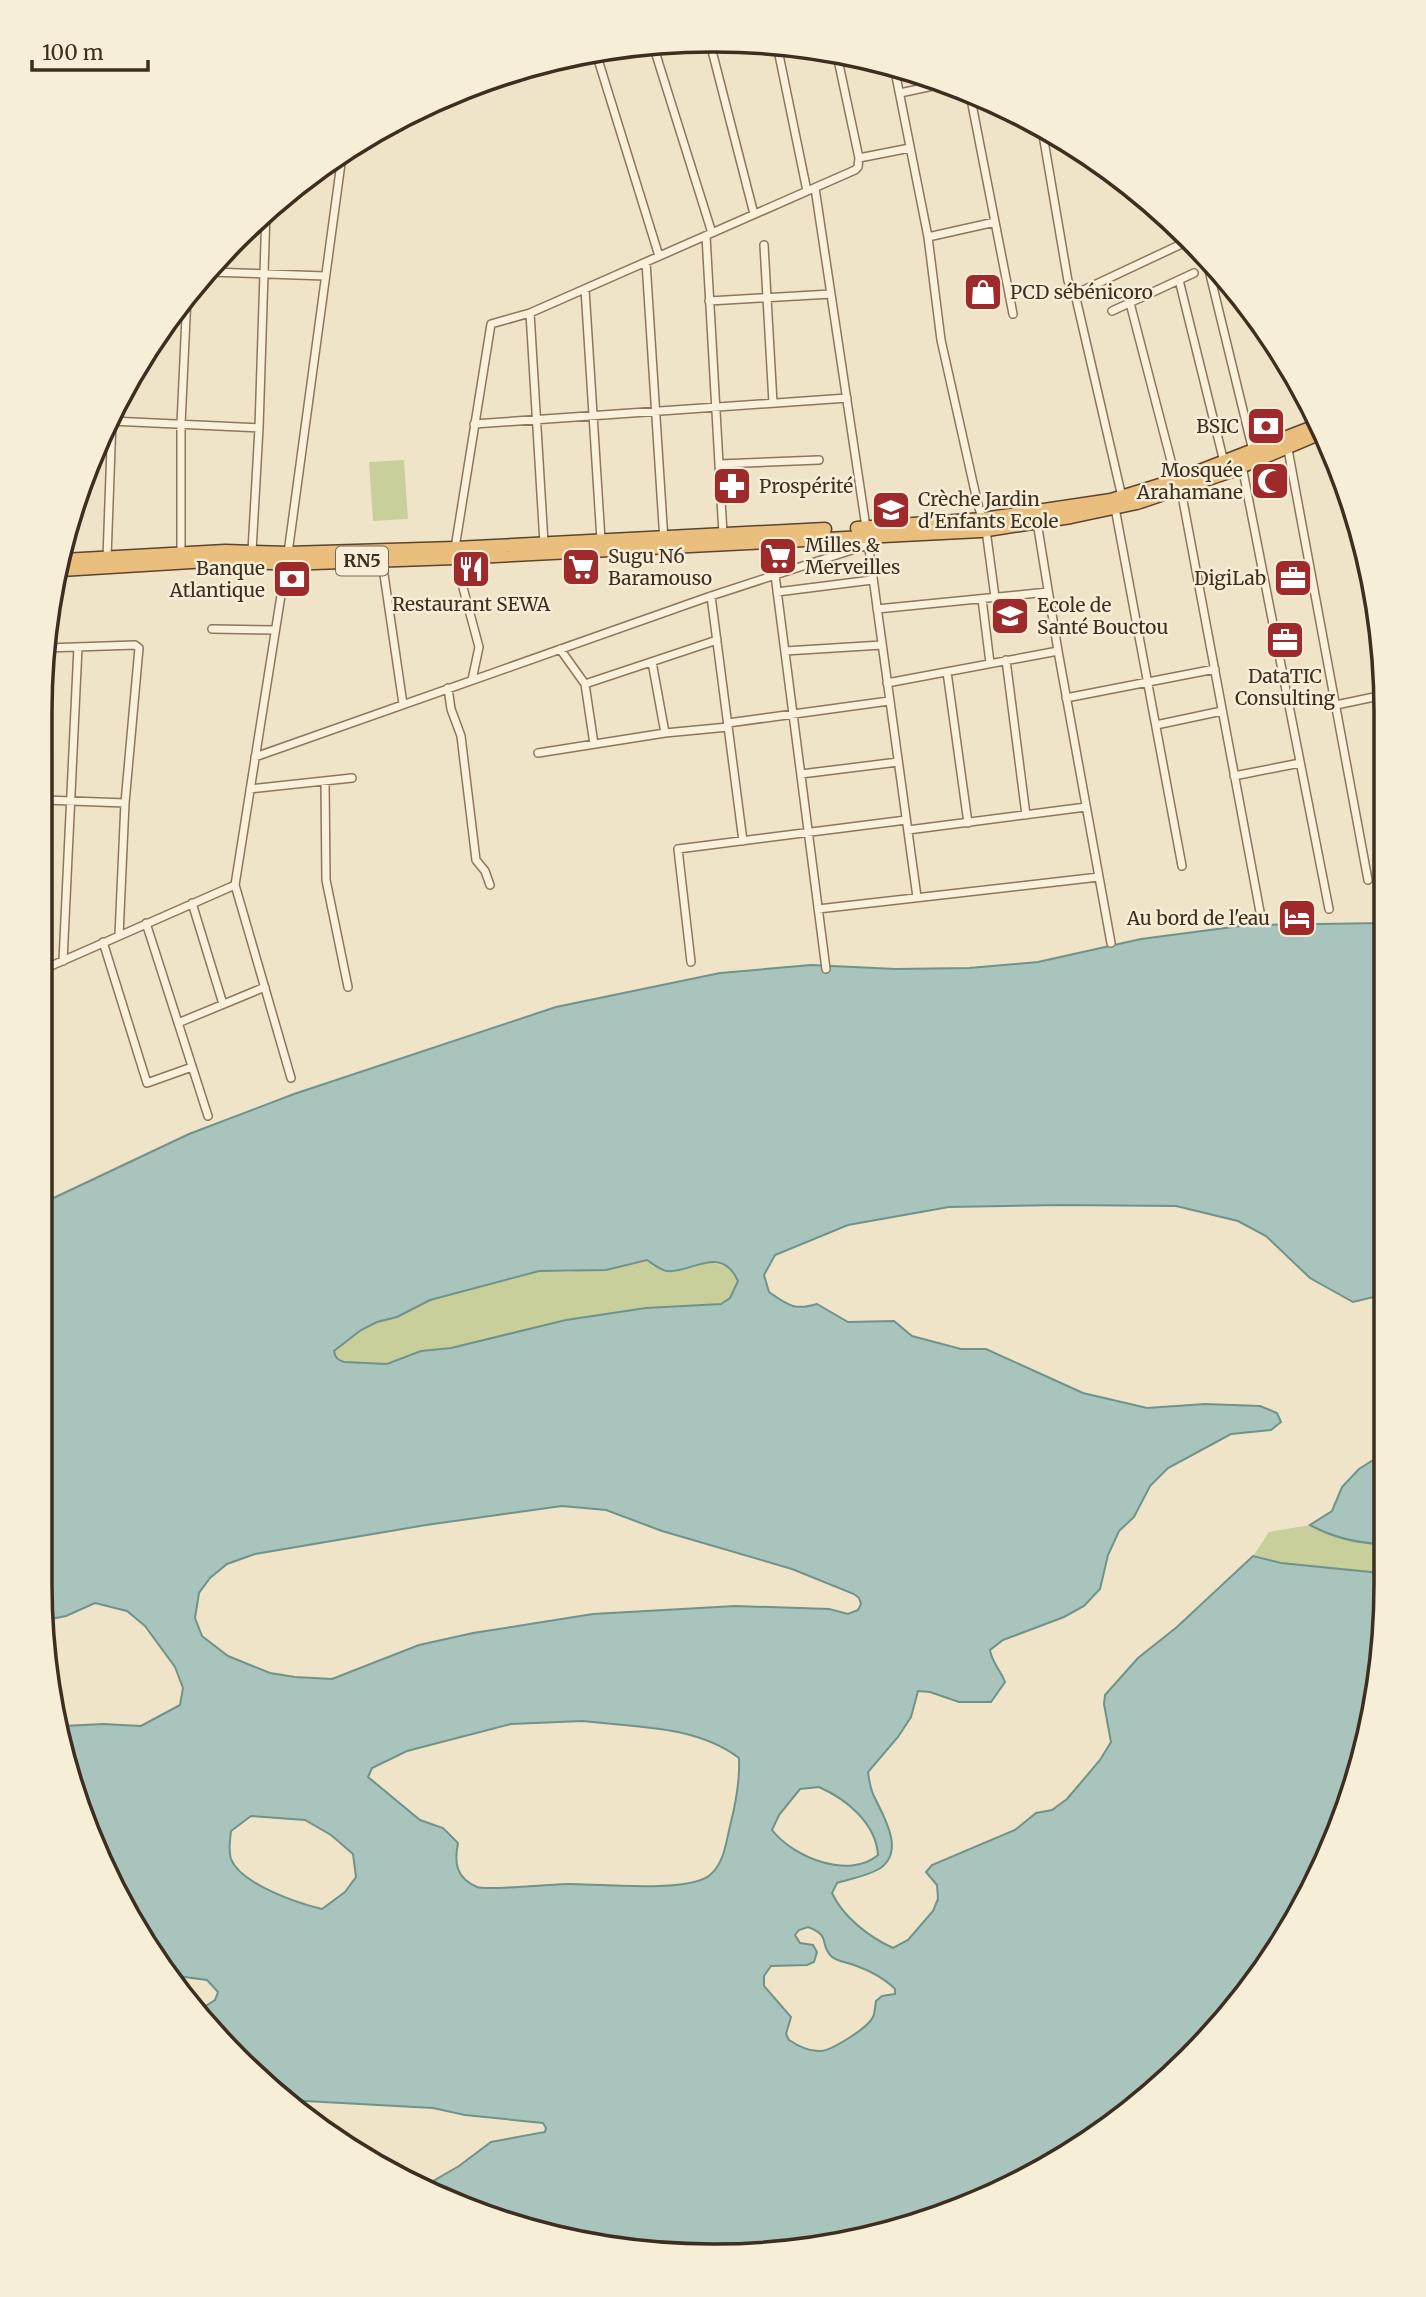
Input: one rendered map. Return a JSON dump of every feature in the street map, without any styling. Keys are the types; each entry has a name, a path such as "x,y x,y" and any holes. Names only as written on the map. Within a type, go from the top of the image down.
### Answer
{"highway":[{"name":"RN5","path":"1179,485 1224,462 1245,458 1287,443 1309,430"},
{"name":"RN5","path":"71,560 237,560 455,553 664,541 867,536 985,524 1037,522 1121,503 1179,485 1245,458 1312,436"},
{"name":"RN5","path":"985,524 1069,507 1121,503"},
{"name":"RN5","path":"69,568 252,551 287,559 382,561 544,543 601,540 664,541 723,534 867,536"}],"street":[{"path":"711,52 754,214"},
{"path":"656,55 709,234 709,301 723,534"},
{"path":"781,56 831,294 917,897"},
{"path":"599,63 659,256"},
{"path":"472,680 479,647 455,553 491,324 530,313 855,170 859,158 839,65"},
{"path":"897,79 928,237 941,340 978,505 985,524 995,597"},
{"path":"900,93 924,88"},
{"path":"972,106 1013,314"},
{"path":"1044,142 1069,281 1075,294 1121,503 1148,682 1182,866"},
{"path":"859,158 911,148"},
{"path":"291,1077 235,885 287,559 340,168"},
{"path":"928,237 995,222"},
{"path":"252,551 265,228"},
{"path":"764,245 773,403"},
{"path":"1075,294 1179,245"},
{"path":"646,262 664,541"},
{"path":"221,272 325,276"},
{"path":"1112,311 1194,273"},
{"path":"1210,278 1329,909"},
{"path":"1179,280 1224,462"},
{"path":"585,289 601,540"},
{"path":"709,301 831,294"},
{"path":"1130,303 1179,485 1261,917"},
{"path":"530,313 544,543"},
{"path":"181,558 181,424 186,315"},
{"path":"474,424 847,398"},
{"path":"121,421 259,428"},
{"path":"107,558 111,442"},
{"path":"1287,443 1368,880"},
{"path":"719,464 819,460"},
{"path":"1037,522 1111,943"},
{"path":"255,757 775,575 867,536"},
{"path":"382,561 403,704"},
{"path":"775,575 826,969"},
{"path":"777,592 872,580"},
{"path":"877,609 1048,592"},
{"path":"711,596 743,841"},
{"path":"982,599 990,663"},
{"path":"212,629 275,630"},
{"path":"585,684 717,640"},
{"path":"56,648 135,645 139,648 125,803 119,934"},
{"path":"785,651 882,645"},
{"path":"62,961 78,647"},
{"path":"561,649 585,684 594,744"},
{"path":"887,683 1058,650"},
{"path":"1006,660 1026,815"},
{"path":"652,662 665,733"},
{"path":"1066,698 1214,669"},
{"path":"947,671 968,822"},
{"path":"448,688 451,709 461,736 476,860 485,871 490,885"},
{"path":"1336,705 1373,697"},
{"path":"538,753 793,713 890,701"},
{"path":"1156,725 1222,711"},
{"path":"801,774 898,762"},
{"path":"1234,776 1300,763"},
{"path":"250,789 352,778"},
{"path":"325,781 326,880 348,987"},
{"path":"52,800 125,803"},
{"path":"908,830 1086,807"},
{"path":"691,962 678,849 906,820"},
{"path":"818,909 1099,877"},
{"path":"52,965 235,885"},
{"path":"192,903 223,1004"},
{"path":"146,923 208,1116"},
{"path":"103,942 148,1083 192,1067"},
{"path":"178,1023 265,987"}],"green space":[{"path":"404,460 408,519 373,521 369,462"},
{"path":"647,1260 694,1265 710,1262 729,1267 734,1271 738,1282 730,1298 721,1304 646,1308 566,1320 451,1348 421,1351 387,1364 344,1362 334,1353 361,1330 397,1317 430,1300 539,1271 570,1272"},
{"path":"1310,1525 1344,1539 1374,1543 1374,1572 1281,1563 1253,1556 1269,1532"}],"water":[{"path":"1374,923 1374,1297 1353,1302 1310,1278 1266,1236 1238,1221 1176,1206 949,1207 848,1225 775,1255 764,1275 769,1292 792,1306 817,1304 848,1322 894,1321 912,1336 961,1349 986,1349 1083,1393 1147,1408 1205,1404 1260,1406 1277,1413 1281,1422 1271,1430 1231,1434 1168,1468 1150,1486 1134,1517 1119,1531 1108,1555 1100,1589 1084,1606 1064,1617 1003,1640 990,1650 1005,1682 991,1702 959,1702 930,1692 918,1691 911,1717 868,1772 872,1791 890,1832 891,1853 879,1869 837,1883 832,1893 850,1918 875,1938 893,1948 908,1940 933,1911 938,1899 937,1885 926,1872 932,1865 1015,1830 1036,1813 1052,1810 1067,1799 1100,1760 1111,1742 1104,1704 1105,1695 1138,1658 1177,1627 1253,1556 1281,1563 1374,1572 1368,1670 1351,1755 1338,1796 1323,1837 1285,1914 1237,1986 1210,2019 1148,2081 1080,2133 1043,2156 966,2194 925,2209 842,2232 799,2239 756,2243 670,2243 584,2232 542,2222 460,2194 433,2181 491,2142 545,2132 543,2123 465,2115 433,2108 302,2101 246,2051 205,2006 215,2000 218,1992 207,1980 182,1977 164,1951 141,1914 103,1837 75,1755 68,1726 141,1726 180,1705 183,1688 175,1667 145,1626 127,1611 95,1603 54,1618 52,1199 189,1134 294,1094 556,1007 720,973 811,965 896,969 969,968 1038,962 1141,939 1248,925","holes":["647,1260 667,1271 705,1263 723,1264 738,1281 730,1298 721,1304 646,1308 566,1320 451,1348 421,1351 387,1364 344,1362 334,1353 361,1330 397,1317 430,1300 539,1271 606,1270","562,1506 606,1510 662,1531 792,1569 854,1594 861,1604 858,1610 848,1614 829,1609 735,1606 593,1614 473,1633 419,1645 332,1679 270,1673 228,1656 202,1636 195,1618 199,1593 210,1578 227,1564 255,1554 426,1525","582,1721 664,1729 703,1739 739,1758 734,1809 726,1846 715,1870 699,1881 664,1886 568,1884 483,1888 470,1883 458,1869 458,1843 443,1828 420,1820 368,1777 372,1768 407,1751 511,1724","819,1787 849,1805 866,1823 876,1843 878,1855 866,1862 852,1865 822,1862 793,1849 772,1830 779,1815 800,1789","251,1816 305,1820 331,1835 353,1854 356,1877 345,1892 322,1909 299,1902 258,1884 237,1868 230,1855 231,1831","808,1927 815,1930 823,1937 833,1958 869,1971 895,1989 895,1994 882,1996 876,2001 870,2022 841,2043 826,2050 808,2050 789,2040 786,2034 791,2017 764,1986 764,1976 771,1966 807,1965 814,1962 817,1952 813,1945 800,1943 795,1935 799,1930"]},
{"path":"1374,1459 1374,1543 1344,1539 1310,1525 1332,1511 1342,1487 1359,1469"}],"place":[{"name":"PCD sébénicoro","path":"983,292"},
{"name":"BSIC","path":"1266,426"},
{"name":"Mosquée Arahamane","path":"1270,481"},
{"name":"Prospérité","path":"732,486"},
{"name":"Crèche Jardin d'Enfants Ecole","path":"891,510"},
{"name":"Milles & Merveilles","path":"778,556"},
{"name":"Sugu N6 Baramouso","path":"581,567"},
{"name":"Restaurant SEWA","path":"471,569"},
{"name":"DigiLab","path":"1293,578"},
{"name":"Banque Atlantique","path":"292,579"},
{"name":"Ecole de Santé Bouctou","path":"1010,616"},
{"name":"DataTIC Consulting","path":"1285,640"},
{"name":"Au bord de l'eau","path":"1297,918"}]}
